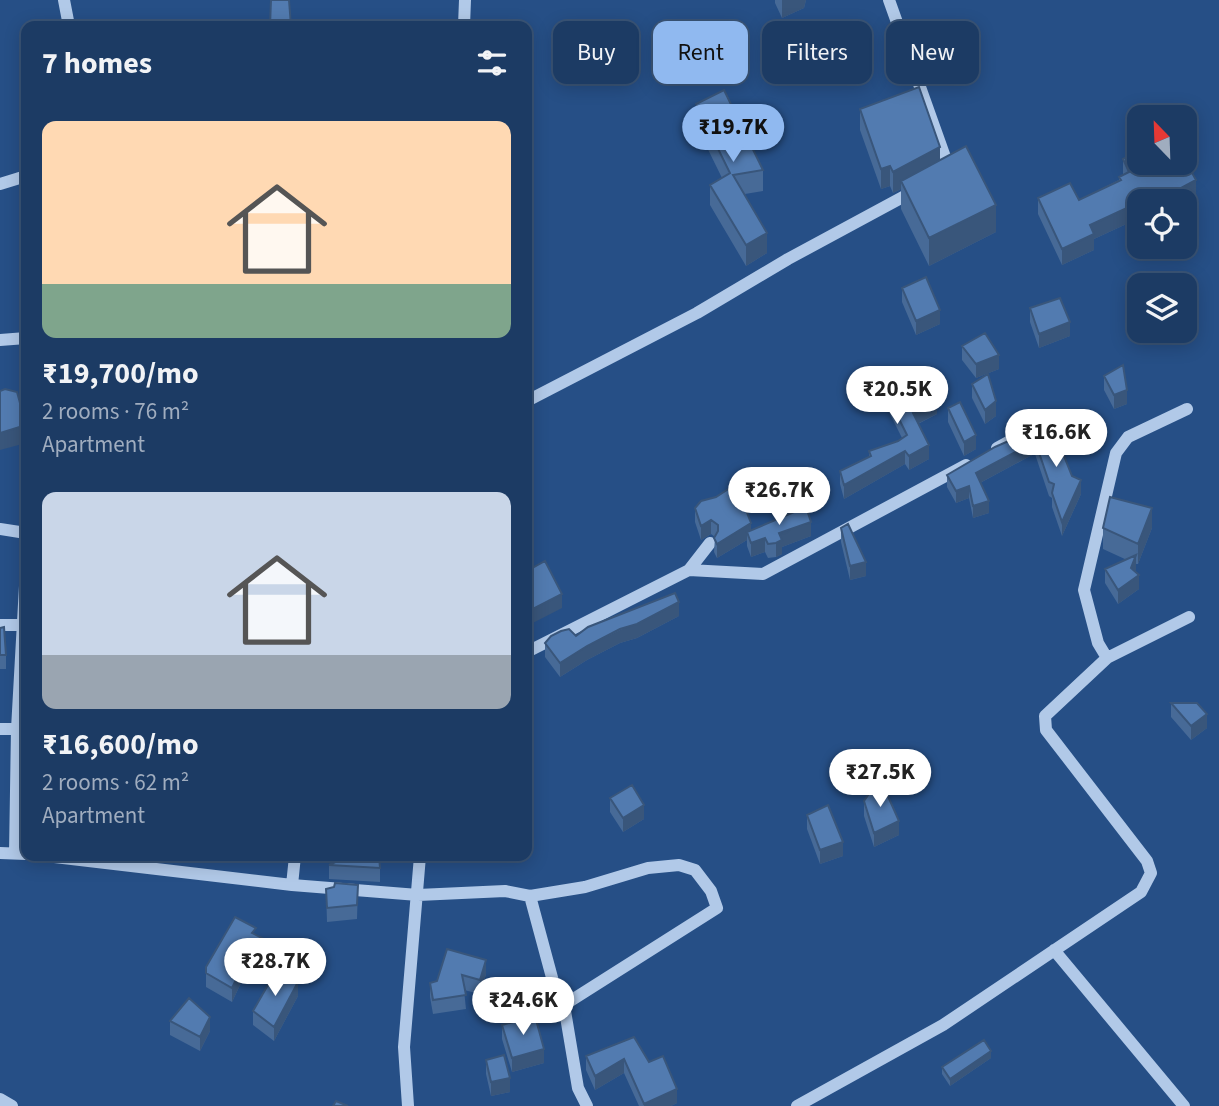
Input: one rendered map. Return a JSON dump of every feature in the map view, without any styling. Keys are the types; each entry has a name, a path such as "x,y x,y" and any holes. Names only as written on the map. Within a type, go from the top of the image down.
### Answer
{"street":[{"path":"64,0 68,21"},
{"path":"464,21 465,0"},
{"path":"532,398 697,313 800,253 951,173 889,0"},
{"path":"0,184 21,178"},
{"path":"0,340 21,338"},
{"path":"1107,658 1098,643 1084,590 1116,453 1128,437 1187,409"},
{"path":"689,570 763,574 1043,423"},
{"path":"0,529 21,532"},
{"path":"532,649 689,570 710,544"},
{"path":"797,1106 943,1025 1141,892 1151,873 1147,861 1046,730 1045,716 1107,658 1189,617"},
{"path":"0,625 21,625"},
{"path":"0,729 21,729"},
{"path":"0,853 20,854 21,792"},
{"path":"88,861 292,885 418,895 505,891 530,896 584,887 648,868 679,865 695,870 710,891 717,908 564,1005"},
{"path":"292,885 294,861"},
{"path":"408,1106 404,1047 420,861"},
{"path":"530,896 554,985 564,1005 578,1088 587,1106"},
{"path":"1054,950 1184,1106"},
{"path":"0,1098 12,1106"}],"building":[{"path":"271,0 289,0 291,21 270,21"},
{"path":"919,87 940,147 893,172 890,166 881,169 860,109"},
{"path":"724,90 763,170 733,175 767,233 746,245 710,185 730,173 696,104"},
{"path":"966,146 996,205 929,238 901,181"},
{"path":"1127,173 1193,175 1196,180 1179,189 1127,189 1127,208 1090,225 1094,234 1062,249 1038,198 1070,183 1079,200 1121,180 1119,177"},
{"path":"926,277 940,310 916,321 902,288"},
{"path":"1060,298 1070,322 1039,334 1030,308"},
{"path":"985,333 999,355 976,364 962,346"},
{"path":"1123,365 1127,390 1114,395 1104,376"},
{"path":"906,373 937,401 913,413 929,445 909,456 905,451 844,485 840,471 871,456 869,451 907,435 882,385"},
{"path":"988,374 996,401 985,410 972,384"},
{"path":"5,389 17,392 21,407 21,427 0,433 0,391"},
{"path":"960,402 976,435 964,442 948,408"},
{"path":"1040,421 1051,439 1056,436 1072,476 1081,480 1062,522 1052,493 1054,484 1049,482 1030,426"},
{"path":"1029,432 1034,442 976,473 989,501 973,506 969,486 956,491 947,475 995,447"},
{"path":"736,484 751,523 717,544 714,538 718,525 711,520 701,526 695,508 701,501 716,497"},
{"path":"1110,497 1152,508 1138,544 1103,528"},
{"path":"806,507 811,522 779,533 782,540 776,543 768,544 765,538 751,543 747,532"},
{"path":"848,524 866,562 850,566 841,528"},
{"path":"1136,555 1131,568 1139,575 1118,590 1105,569"},
{"path":"545,561 562,594 532,609 532,568"},
{"path":"675,593 679,602 637,624 620,629 560,663 545,643 561,631 569,629 576,636 588,627"},
{"path":"4,627 6,655 0,655 0,628"},
{"path":"1171,703 1197,703 1207,714 1191,726"},
{"path":"632,785 644,805 623,818 610,798"},
{"path":"883,785 899,821 874,833 864,801 873,788"},
{"path":"828,805 843,842 820,850 807,815"},
{"path":"338,861 379,861 380,868 329,865"},
{"path":"335,883 358,885 357,905 327,908 326,889 334,887"},
{"path":"235,917 256,928 252,933 266,940 256,953 250,950 232,988 206,973 206,967"},
{"path":"447,949 486,960 480,980 462,975 466,995 433,1000 430,983 437,981"},
{"path":"276,971 298,982 274,1027 253,1011"},
{"path":"189,998 210,1017 200,1037 170,1021"},
{"path":"535,1016 544,1049 512,1058 502,1025"},
{"path":"634,1037 649,1062 663,1056 677,1089 644,1104 624,1059 595,1076 586,1056"},
{"path":"984,1040 991,1051 950,1079 942,1067"},
{"path":"504,1055 510,1078 491,1082 486,1060"},
{"path":"336,1101 348,1106 333,1106"}]}
